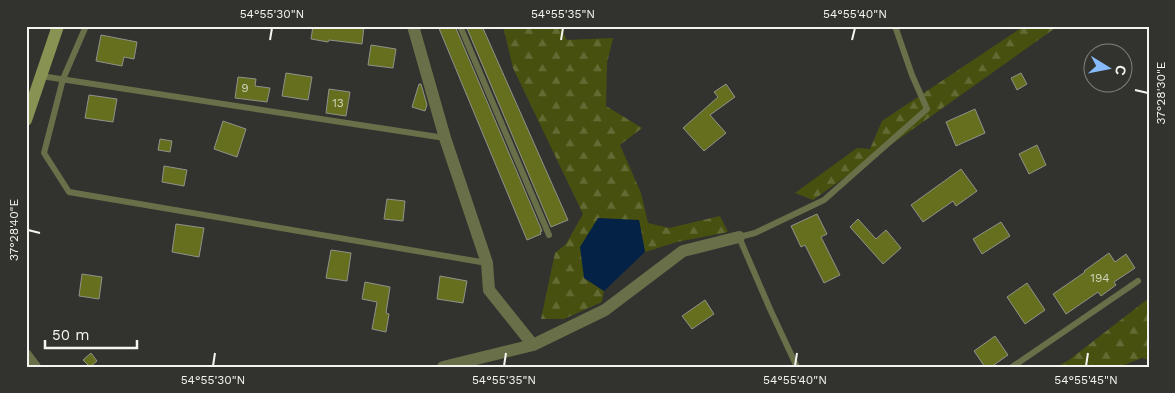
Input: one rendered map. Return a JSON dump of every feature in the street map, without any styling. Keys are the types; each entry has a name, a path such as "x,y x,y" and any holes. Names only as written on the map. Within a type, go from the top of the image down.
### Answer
{"main road":[{"path":"27,114 58,26"}],"street":[{"path":"414,26 445,138 487,263 489,290 533,345"},
{"path":"443,367 533,345 605,310 683,251 738,237"},
{"path":"26,355 35,367"}],"lane":[{"path":"86,26 63,79 44,153 69,192 487,263"},
{"path":"460,26 549,236"},
{"path":"797,367 738,237 755,233 824,200 927,109 912,75 895,26"},
{"path":"40,76 445,138"},
{"path":"1012,367 1138,281"}],"green space":[{"path":"503,26 560,26 567,40 613,38 607,63 606,106 642,128 620,145 641,193 648,223 669,228 720,216 728,232 677,242 645,252 639,220 584,278 604,291 602,302 564,319 541,319 555,253 566,244 583,214 513,68"},
{"path":"1024,26 1058,26 813,200 795,193 857,148 870,149 882,121"},
{"path":"1149,298 1149,360 1142,358 1119,367 1056,367 1069,360"}],"water":[{"path":"598,218 639,220 645,252 604,291 584,278 580,247"}],"building":[{"path":"313,26 364,26 362,44 311,39"},
{"path":"438,26 455,26 542,231 540,232 541,234 527,240"},
{"path":"466,26 482,26 568,220 551,227"},
{"path":"101,35 137,42 134,59 124,57 122,66 96,61"},
{"path":"371,45 396,49 393,68 368,65"},
{"path":"286,73 312,77 308,100 282,96"},
{"path":"1021,73 1027,84 1017,90 1011,78"},
{"path":"238,77 256,79 255,86 270,88 267,102 235,98"},
{"path":"419,84 421,84 427,105 425,111 412,107"},
{"path":"726,84 735,97 710,115 726,133 704,151 683,128 718,97 714,92"},
{"path":"329,89 350,92 346,116 326,113"},
{"path":"89,95 117,99 113,122 85,118"},
{"path":"975,109 985,133 956,146 946,122"},
{"path":"223,121 246,129 237,157 214,149"},
{"path":"160,139 172,141 170,152 158,150"},
{"path":"1037,145 1046,165 1029,174 1019,154"},
{"path":"164,166 187,170 184,186 162,182"},
{"path":"961,169 977,191 956,206 953,201 923,222 911,205"},
{"path":"387,199 405,201 403,221 384,219"},
{"path":"817,214 827,234 821,237 840,275 824,283 805,245 801,247 791,226"},
{"path":"858,219 876,239 886,230 901,248 883,264 850,227"},
{"path":"1001,222 1010,236 982,254 973,239"},
{"path":"176,224 204,228 199,257 172,252"},
{"path":"331,250 351,253 347,281 326,278"},
{"path":"1109,253 1115,262 1126,254 1135,268 1114,282 1116,285 1101,296 1098,292 1066,314 1053,294"},
{"path":"82,274 102,277 99,299 79,296"},
{"path":"440,276 467,281 463,303 437,299"},
{"path":"365,282 390,287 386,313 389,314 386,332 372,329 377,302 362,299"},
{"path":"1027,283 1045,310 1025,324 1007,297"},
{"path":"705,300 714,314 692,329 682,316"},
{"path":"995,336 1008,355 991,367 985,367 974,351"},
{"path":"91,353 97,361 90,367 83,360"}]}
